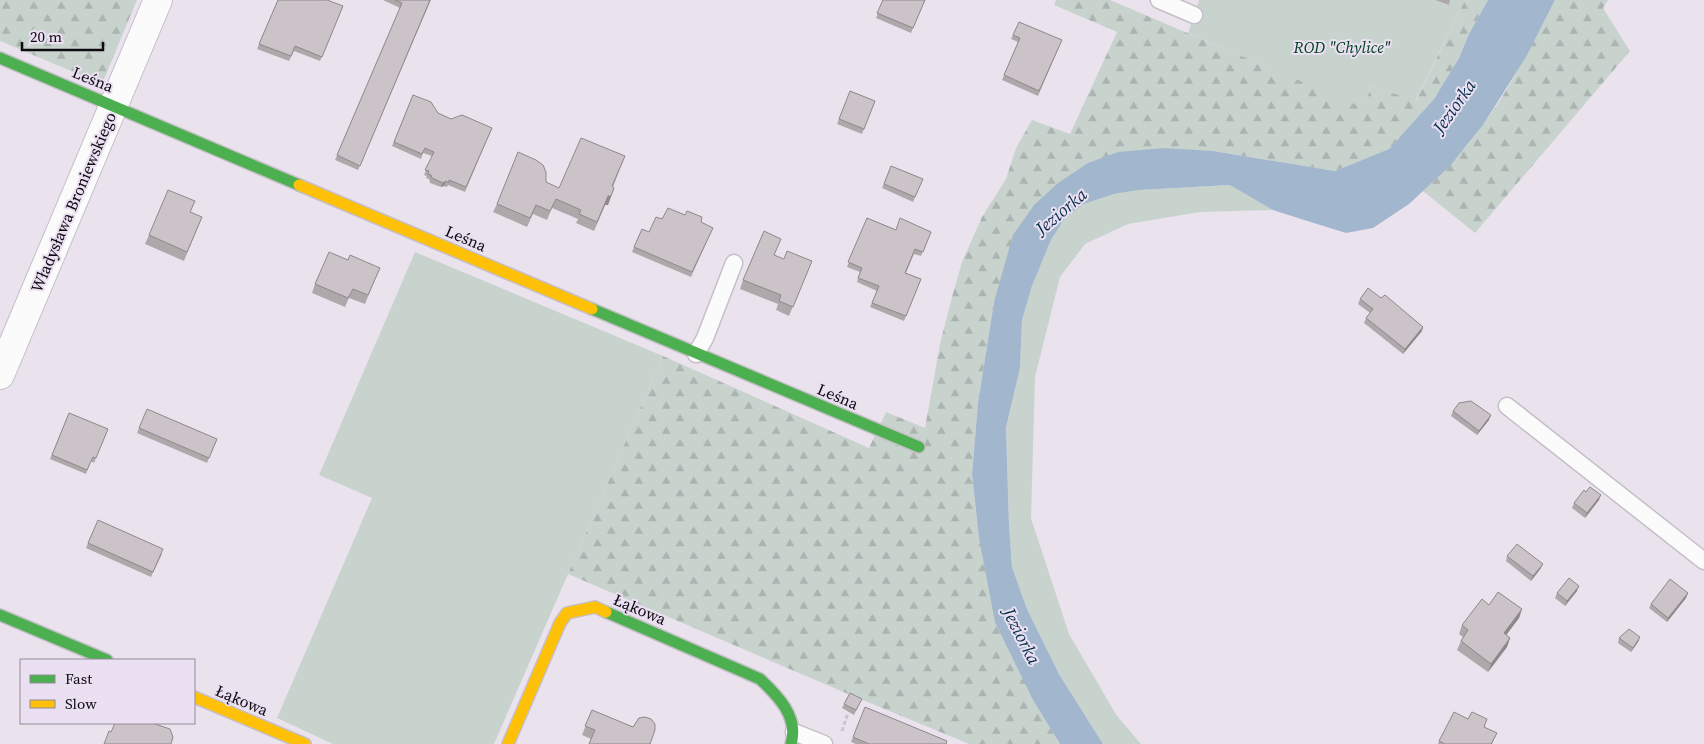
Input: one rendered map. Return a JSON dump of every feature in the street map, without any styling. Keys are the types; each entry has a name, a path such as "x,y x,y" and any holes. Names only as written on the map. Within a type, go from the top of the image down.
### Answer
{"street":[{"name":"Władysława Broniewskiego","path":"0,375 158,0"},
{"name":"Leśna","path":"0,58 918,447"},
{"name":"Łąkowa","path":"508,744 560,623 567,613 595,607 760,679 775,692 787,710 792,738"},
{"path":"0,615 105,659"},
{"name":"Łąkowa","path":"195,697 305,744"}],"lane":[{"path":"1159,0 1194,15"},
{"path":"696,354 705,338 734,263"},
{"path":"1507,406 1704,561"},
{"path":"792,738 821,743"}],"path":[{"path":"841,735 848,713"}],"green space":[{"path":"0,0 137,0 102,84 0,41"},
{"path":"1056,0 1110,0 1364,108 1371,86 1416,101 1465,0 1488,0 1469,34 1459,58 1434,99 1389,149 1335,171 1213,151 1118,152 994,302 978,403 972,474 979,538 1033,700 1060,744 969,744 568,574 663,356 869,448 886,412 925,428 940,344 952,297 962,262 982,217 1006,179 1016,148 1032,120 1070,134 1117,32 1054,5"},
{"name":"ROD \"Chylice\"","path":"1199,0 1465,0 1415,102 1371,86 1364,109 1188,33"},
{"path":"1555,0 1608,0 1603,8 1630,51 1475,233 1423,191 1462,152 1493,111 1521,64"},
{"path":"1231,185 1273,210 1200,212 1128,224 1085,244 1060,277 1035,377 1031,518 1069,634 1117,716 1141,744 1103,744 1059,674 1027,609 1012,567 1006,429 1020,368 1022,320 1032,286 1051,240 1065,218 1084,204 1114,194 1138,190"},
{"path":"415,252 663,356 494,744 333,744 277,718 372,498 319,475"}],"water":[{"name":"Jeziorka","path":"1488,0 1555,0 1526,57 1483,125 1450,166 1409,204 1373,228 1346,233 1273,210 1230,185 1139,190 1114,194 1084,204 1065,218 1051,240 1032,286 1022,320 1020,368 1006,428 1012,567 1027,609 1059,674 1103,744 1060,744 1033,700 995,622 979,538 972,474 978,403 994,302 1013,235 1034,205 1058,183 1088,163 1118,152 1164,148 1213,151 1335,171 1389,149 1434,99 1459,58 1469,34"}],"building":[{"path":"278,0 327,0 343,6 322,57 295,46 291,56 259,44"},
{"path":"395,0 430,0 360,166 337,155 402,3"},
{"path":"883,0 925,0 913,28 877,13"},
{"path":"1019,22 1062,40 1039,91 1004,75 1020,38 1013,35"},
{"path":"850,91 875,101 864,129 839,119"},
{"path":"413,95 431,102 438,113 451,119 462,115 492,128 466,187 449,180 449,183 446,181 443,183 428,174 429,171 425,170 434,152 425,148 422,154 394,142"},
{"path":"581,138 625,156 612,186 614,188 611,196 608,196 597,222 579,214 581,210 556,199 550,211 536,205 530,218 497,204 518,152 543,165 546,172 546,182 559,188"},
{"path":"891,166 923,179 915,197 884,184"},
{"path":"168,190 195,201 190,212 202,217 187,252 149,235"},
{"path":"668,208 685,215 687,211 702,217 701,222 713,228 692,272 634,247 642,229 649,232 656,217 662,219"},
{"path":"867,218 896,230 900,218 931,232 923,252 915,249 905,273 921,279 906,316 872,303 879,286 858,278 862,268 848,262"},
{"path":"764,231 781,239 774,255 784,259 787,251 812,261 793,307 779,301 781,295 743,280"},
{"path":"329,252 348,260 350,255 380,268 368,295 353,289 348,298 315,284"},
{"path":"1368,288 1381,298 1385,295 1423,327 1405,349 1366,318 1373,309 1360,299"},
{"path":"1471,401 1491,415 1479,431 1453,411 1459,403"},
{"path":"147,409 217,439 209,458 139,428"},
{"path":"69,413 108,429 96,458 93,457 87,470 52,455"},
{"path":"1590,487 1601,495 1587,513 1574,503 1584,490 1586,492"},
{"path":"98,520 163,549 153,572 88,543"},
{"path":"1517,544 1543,564 1533,576 1507,556"},
{"path":"1569,578 1579,586 1567,601 1557,593"},
{"path":"1670,579 1688,593 1668,618 1651,604"},
{"path":"1498,592 1522,609 1504,633 1510,638 1491,664 1461,641 1468,630 1462,625 1482,599 1489,605"},
{"path":"1629,629 1640,637 1633,648 1619,638"},
{"path":"850,693 862,699 856,710 844,704"},
{"path":"865,707 947,741 946,744 869,744 853,737"},
{"path":"592,710 633,727 639,718 651,719 655,724 655,730 650,744 589,744 595,730 585,726"},
{"path":"1454,712 1468,719 1472,712 1487,719 1484,727 1497,733 1491,744 1445,744 1439,741"},
{"path":"115,724 155,724 170,729 173,737 171,744 104,744 109,731 111,732"}],"traffic: fast":[{"path":"0,58 299,185"},
{"path":"592,309 919,447"},
{"path":"606,612 760,679 780,700 789,716 793,734 791,744"},
{"path":"0,615 105,659"}],"traffic: slow":[{"path":"299,185 592,309"},
{"path":"508,744 560,623 567,613 595,607 606,612"},
{"path":"195,697 305,744"}]}
